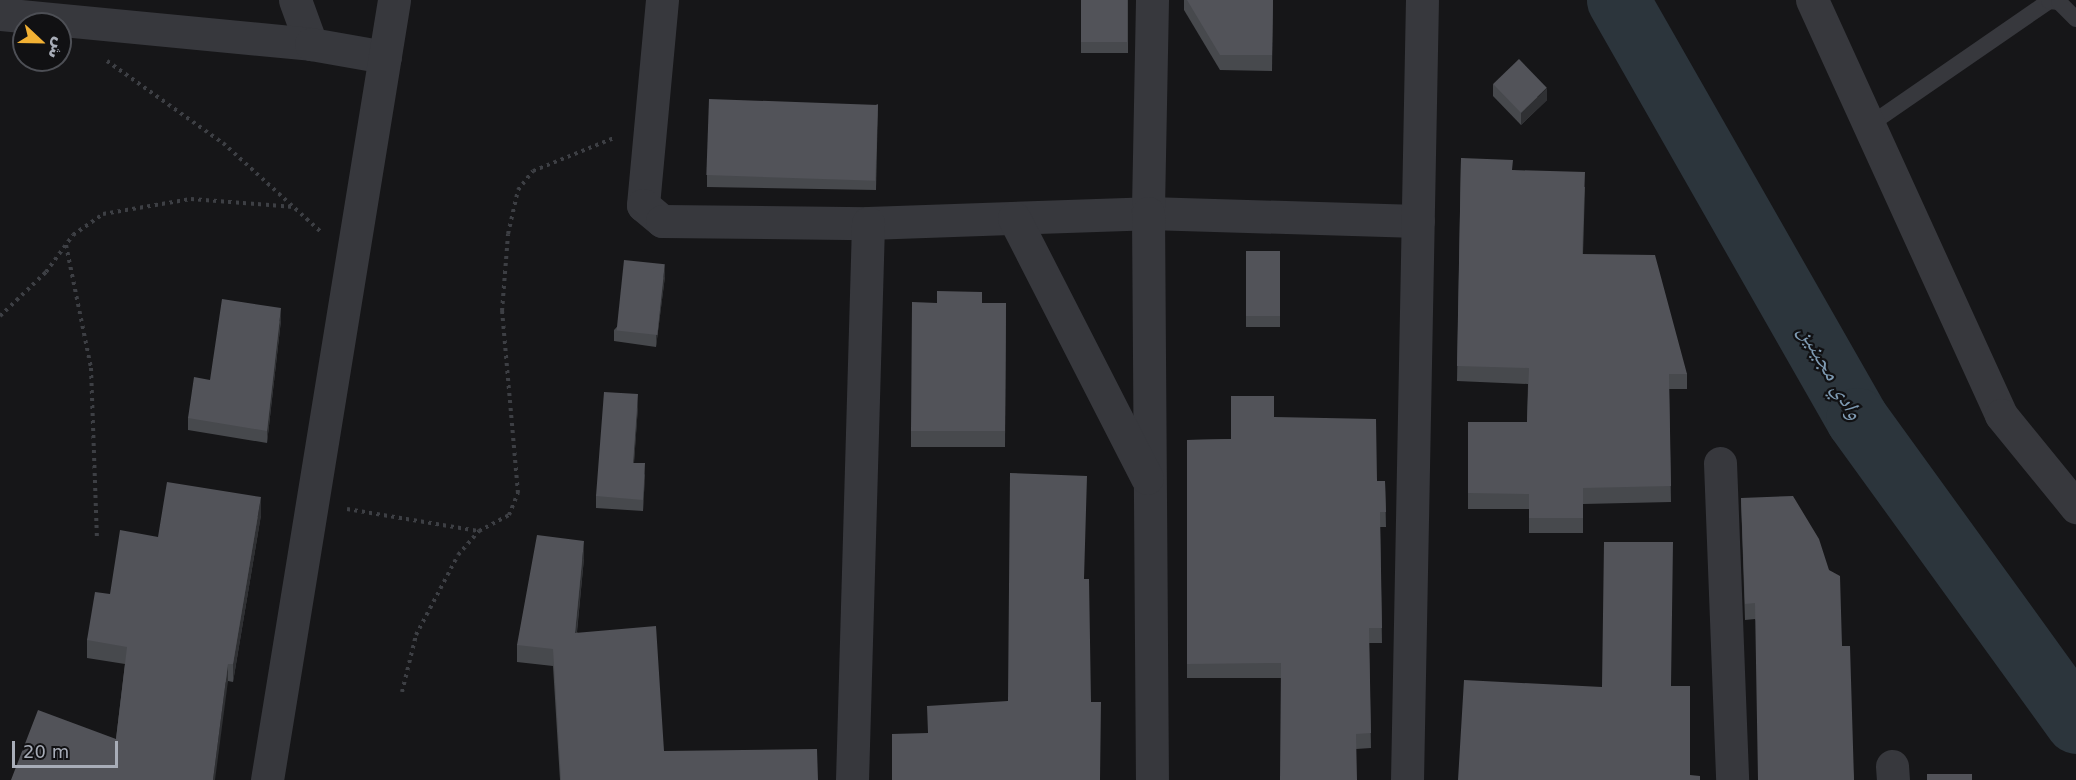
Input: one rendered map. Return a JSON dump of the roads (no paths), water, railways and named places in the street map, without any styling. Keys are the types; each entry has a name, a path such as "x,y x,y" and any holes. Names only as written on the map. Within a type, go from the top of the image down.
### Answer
{"street":[{"path":"295,0 311,44"},
{"path":"267,780 353,269 394,0"},
{"path":"662,0 643,205 662,221 868,223 1148,213 1418,221"},
{"path":"1152,0 1148,213 1152,780"},
{"path":"1407,780 1422,0"},
{"path":"1812,0 2001,416 2076,507"},
{"path":"0,14 311,44 385,57"},
{"path":"1014,218 1150,485"},
{"path":"852,780 868,223"},
{"path":"1720,463 1732,780"}],"lane":[{"path":"1868,126 2049,1 2060,2 2076,19"}],"waterway":[{"name":"وادي مجينين","path":"1618,0 1857,419 2076,722"}]}
